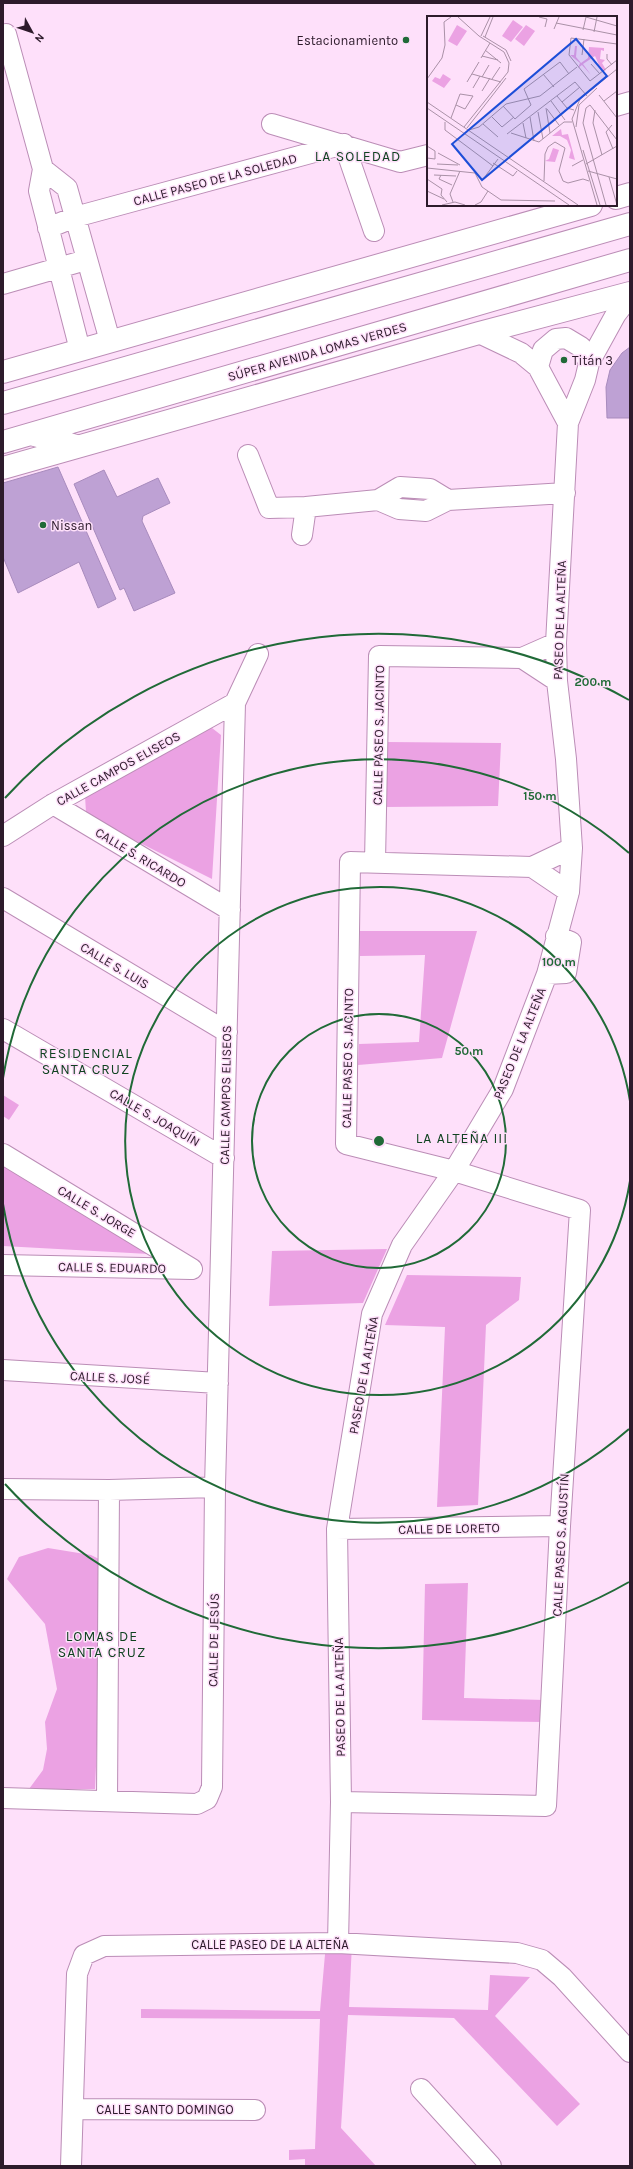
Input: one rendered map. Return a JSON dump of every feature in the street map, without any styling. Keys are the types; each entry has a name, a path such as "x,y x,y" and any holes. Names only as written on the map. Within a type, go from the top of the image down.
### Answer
{"main road":[{"path":"617,198 630,194"},
{"path":"3,372 587,206"},
{"path":"3,403 630,224"},
{"name":"SÚPER AVENIDA LOMAS VERDES","path":"3,442 630,260"},
{"name":"SÚPER AVENIDA LOMAS VERDES","path":"3,468 76,446 479,333 630,295"},
{"path":"30,434 76,446"}],"street":[{"path":"6,34 43,169 39,191 80,350"},
{"path":"617,106 630,102"},
{"path":"272,124 344,144 400,162 427,155"},
{"path":"344,144 374,232"},
{"name":"CALLE PASEO DE LA SOLEDAD","path":"48,228 75,217 344,144"},
{"path":"43,169 67,188 110,341"},
{"path":"3,284 86,260"},
{"name":"PASEO DE LA ALTEÑA","path":"338,1943 341,1802 337,1529 372,1314 402,1245 454,1171 503,1089 547,974 569,892 572,848 566,759 556,681 556,643 568,423 586,380 589,363 616,314 630,295"},
{"path":"479,333 521,353 538,367 568,423"},
{"path":"538,367 543,350 556,339 566,338 581,347 589,363"},
{"path":"248,455 269,508 306,507 378,500 399,509 426,511 448,500 565,494"},
{"path":"302,535 306,507"},
{"name":"CALLE PASEO S. JACINTO","path":"454,1171 346,1144 350,862 375,862 379,656 522,658 556,643"},
{"name":"CALLE CAMPOS ELISEOS","path":"215,1487 235,703 258,654"},
{"path":"522,658 556,681"},
{"name":"CALLE CAMPOS ELISEOS","path":"3,836 53,804 235,703"},
{"name":"CALLE S. RICARDO","path":"53,804 230,910"},
{"path":"375,862 532,867 572,848"},
{"path":"532,867 569,892"},
{"name":"CALLE S. LUIS","path":"3,898 227,1032"},
{"name":"CALLE S. JOAQUÍN","path":"3,1029 224,1158"},
{"name":"CALLE S. JORGE","path":"3,1154 192,1269"},
{"name":"CALLE PASEO S. AGUSTÍN","path":"341,1802 546,1806 560,1526 580,1210 454,1171"},
{"name":"CALLE S. EDUARDO","path":"3,1265 192,1269 221,1271"},
{"name":"CALLE S. JOSÉ","path":"3,1370 218,1383"},
{"path":"3,1489 109,1490 215,1487"},
{"name":"CALLE DE JESÚS","path":"3,1798 107,1800 197,1804 207,1799 212,1787 215,1487"},
{"path":"107,1800 109,1490"},
{"name":"CALLE DE LORETO","path":"337,1529 560,1526"},
{"name":"CALLE PASEO DE LA ALTEÑA","path":"71,2166 74,2109 77,1974 84,1955 104,1946 338,1943 517,1954 542,1960 562,1977 630,2052"},
{"path":"421,2089 491,2166"},
{"name":"CALLE SANTO DOMINGO","path":"74,2109 255,2110"}],"shaded area":[{"path":"212,728 221,735 212,879 130,838 86,812 85,796 201,730"},
{"path":"387,742 501,743 498,806 385,807"},
{"path":"360,931 477,931 442,1058 358,1065 359,1044 419,1042 425,955 360,956"},
{"path":"3,1095 19,1105 9,1120 3,1116"},
{"path":"3,1158 149,1254 3,1246"},
{"path":"387,1249 363,1303 269,1306 272,1251"},
{"path":"407,1275 521,1277 519,1300 486,1325 478,1505 437,1507 445,1327 385,1325"},
{"path":"48,1548 91,1555 105,1562 95,1789 29,1789 43,1770 47,1749 45,1722 57,1689 45,1624 7,1579 19,1557"},
{"path":"468,1583 464,1698 544,1700 543,1722 422,1720 425,1584"},
{"path":"326,1943 352,1943 349,2007 488,2010 490,1975 530,1977 495,2016 580,2104 557,2126 454,2018 348,2015 341,2128 376,2166 305,2166 305,2159 289,2160 289,2150 315,2149 320,2019 141,2018 141,2009 320,2011"}],"building":[{"path":"630,347 630,418 607,418 606,387 610,370 622,353"},
{"name":"Nissan","path":"58,467 116,599 98,608 79,562 18,593 3,557 3,483"},
{"path":"104,470 117,497 158,478 170,503 143,516 142,521 175,593 134,611 124,588 120,590 74,484"}],"place":[{"name":"Estacionamiento","path":"406,40"},
{"name":"Titán 3","path":"564,360"},
{"name":"Nissan","path":"43,525"}],"district":[{"name":"LA SOLEDAD","path":"358,156"},
{"name":"RESIDENCIAL SANTA CRUZ","path":"86,1062"},
{"name":"LA ALTEÑA III","path":"462,1138"},
{"name":"LOMAS DE SANTA CRUZ","path":"102,1644"}]}
